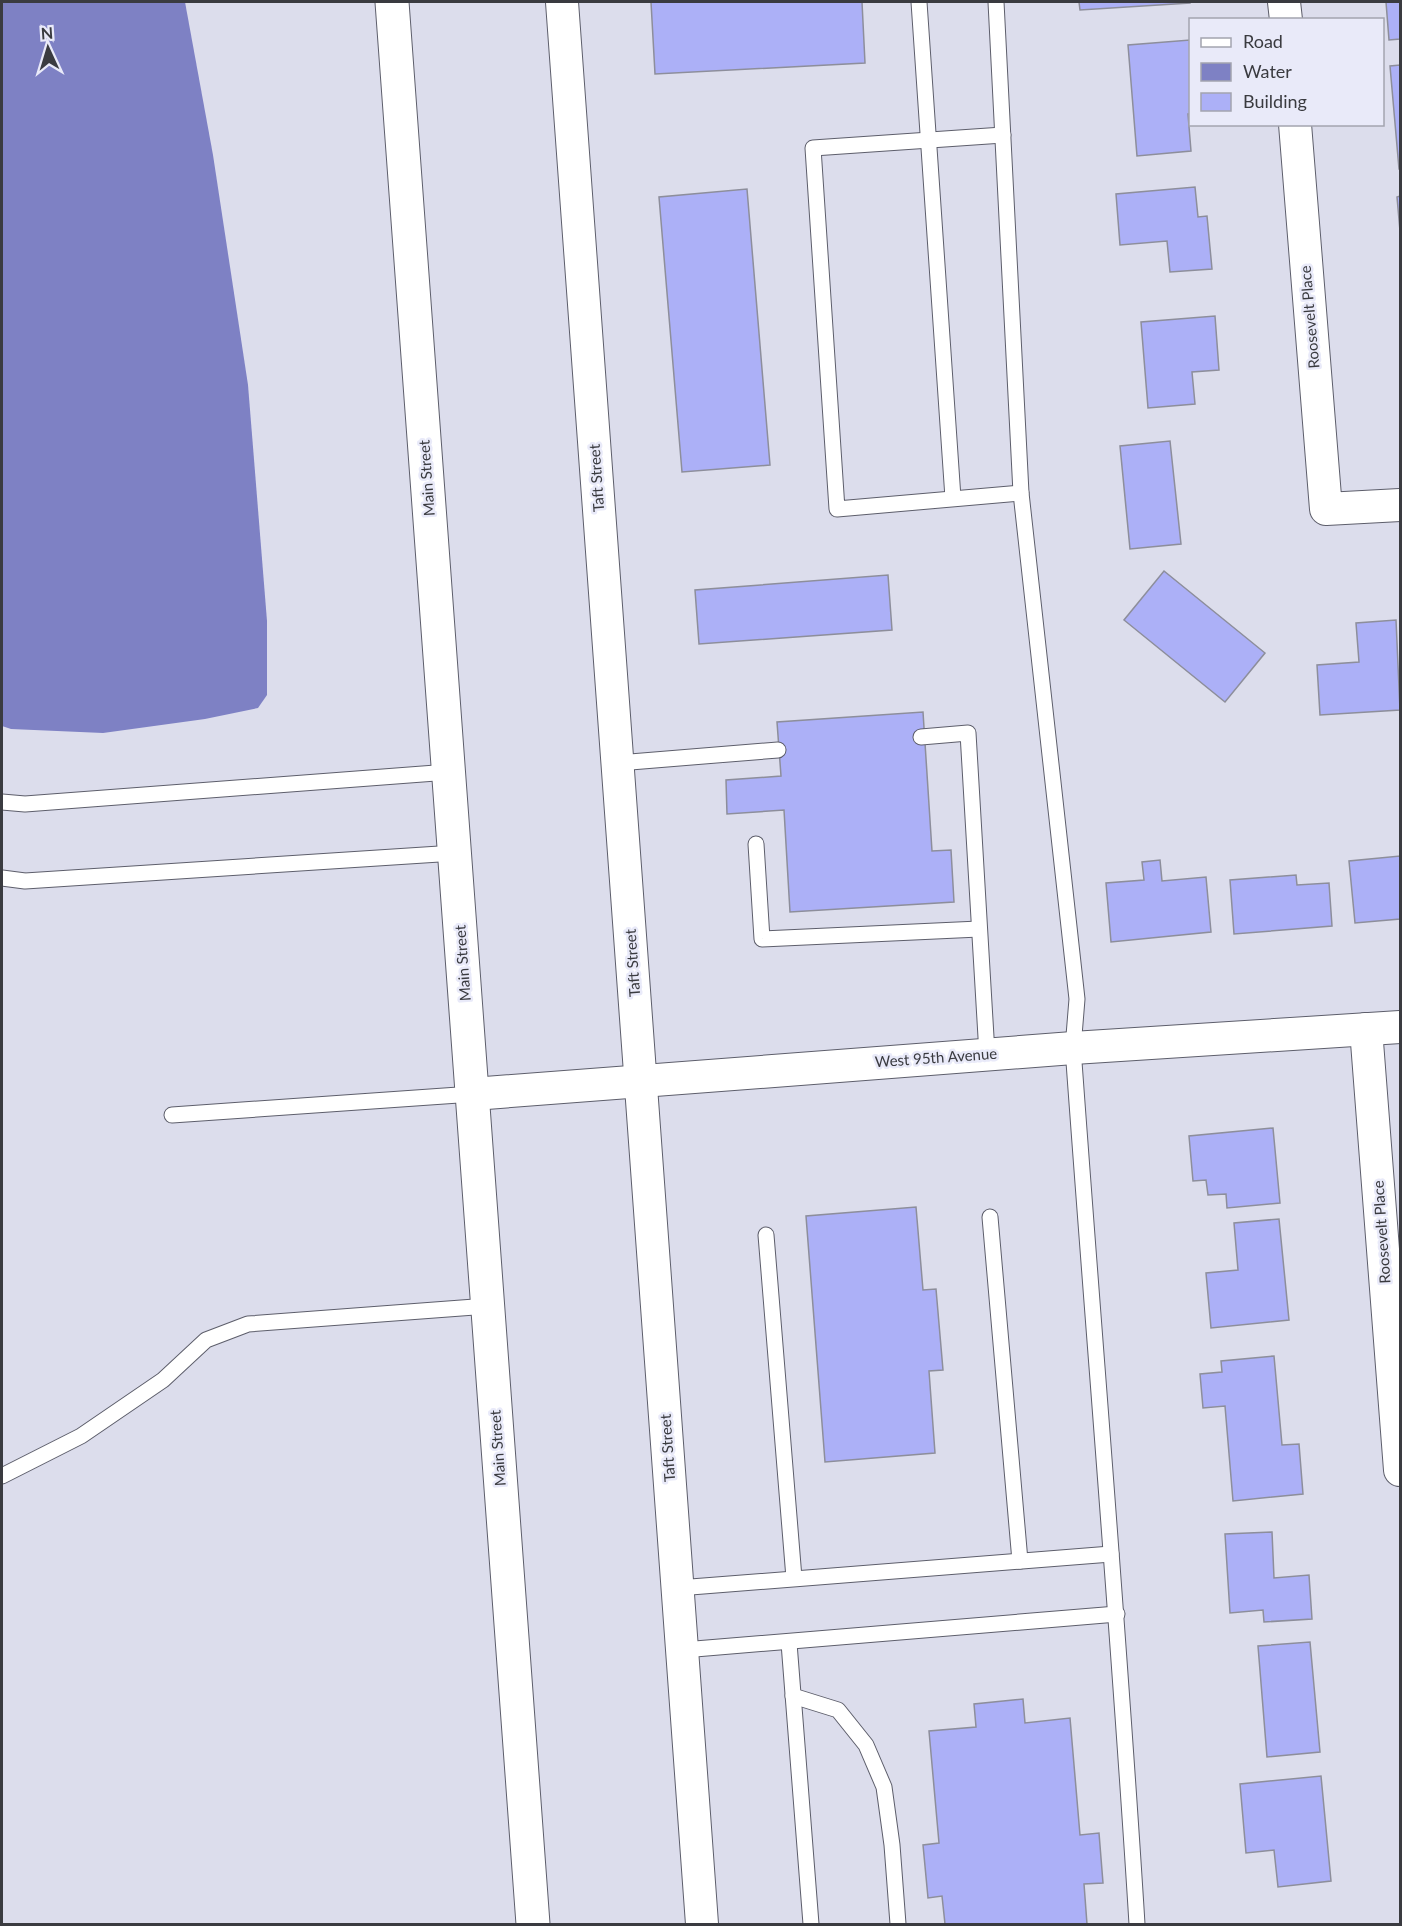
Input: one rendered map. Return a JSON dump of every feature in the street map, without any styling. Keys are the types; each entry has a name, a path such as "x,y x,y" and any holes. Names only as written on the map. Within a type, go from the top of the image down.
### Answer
{"main road":[{"name":"Main Street","path":"392,2 534,1924"}],"street":[{"name":"Taft Street","path":"562,2 702,1924"},
{"path":"1284,2 1286,18"},
{"name":"Roosevelt Place","path":"1294,126 1326,509 1401,505"},
{"name":"West 95th Avenue","path":"472,1094 987,1054 1401,1027"},
{"name":"Roosevelt Place","path":"1366,1029 1401,1470"}],"lane":[{"path":"919,2 953,498"},
{"path":"996,2 1022,493 1077,999 1073,1048 1117,1614 1137,1924"},
{"path":"1003,135 813,148 837,509 1022,493"},
{"path":"921,737 968,734 987,1054"},
{"path":"618,763 778,750"},
{"path":"2,801 25,804 449,772"},
{"path":"756,844 762,939 979,929"},
{"path":"2,878 25,881 455,853"},
{"path":"172,1115 472,1094"},
{"path":"990,1217 1020,1561"},
{"path":"766,1235 794,1578"},
{"path":"2,1476 81,1436 163,1380 206,1340 248,1324 488,1306"},
{"path":"678,1588 1112,1554"},
{"path":"683,1650 1117,1614"},
{"path":"789,1643 811,1924"},
{"path":"793,1696 838,1710 866,1745 884,1786 892,1845 898,1924"}],"water":[{"path":"2,2 185,2 213,155 248,385 267,621 267,695 258,708 205,719 103,733 11,729 2,726"}],"building":[{"path":"651,2 862,2 865,63 655,74"},
{"path":"1079,2 1190,2 1190,3 1080,10"},
{"path":"1386,2 1400,2 1400,39 1389,40"},
{"path":"1189,40 1188,114 1191,151 1137,156 1128,45"},
{"path":"1400,65 1400,169 1399,169 1390,66"},
{"path":"1195,187 1198,217 1207,216 1212,269 1170,272 1167,241 1120,245 1116,194"},
{"path":"747,189 770,465 682,472 659,197"},
{"path":"1400,196 1400,231 1397,197"},
{"path":"1215,316 1219,370 1192,372 1195,404 1148,408 1141,322"},
{"path":"1170,441 1181,544 1130,549 1120,446"},
{"path":"1164,571 1265,653 1225,702 1124,620"},
{"path":"888,575 892,630 699,644 695,590"},
{"path":"1396,620 1400,710 1320,715 1317,665 1359,662 1356,623"},
{"path":"923,712 932,851 951,850 954,902 790,912 784,810 727,814 726,780 781,776 777,722"},
{"path":"1400,856 1400,919 1355,923 1349,861"},
{"path":"1160,860 1162,881 1206,877 1211,932 1111,942 1106,883 1144,880 1142,862"},
{"path":"1296,875 1297,885 1329,883 1332,926 1234,934 1230,880"},
{"path":"1273,1128 1280,1203 1227,1208 1226,1194 1208,1195 1206,1180 1193,1181 1189,1136"},
{"path":"916,1207 923,1290 936,1289 943,1370 929,1371 935,1453 825,1462 806,1216"},
{"path":"1279,1219 1289,1320 1211,1328 1206,1273 1238,1270 1234,1223"},
{"path":"1274,1356 1282,1445 1299,1444 1303,1494 1233,1501 1225,1406 1203,1408 1200,1374 1222,1372 1221,1361"},
{"path":"1272,1532 1274,1578 1309,1575 1312,1619 1264,1622 1263,1610 1230,1613 1225,1534"},
{"path":"1310,1642 1320,1752 1267,1757 1258,1646"},
{"path":"1023,1699 1025,1723 1070,1718 1080,1835 1099,1833 1103,1883 1084,1884 1087,1924 945,1924 942,1896 928,1898 923,1845 939,1843 929,1731 976,1727 974,1704"},
{"path":"1321,1776 1331,1881 1278,1887 1274,1850 1246,1853 1240,1784"}]}
